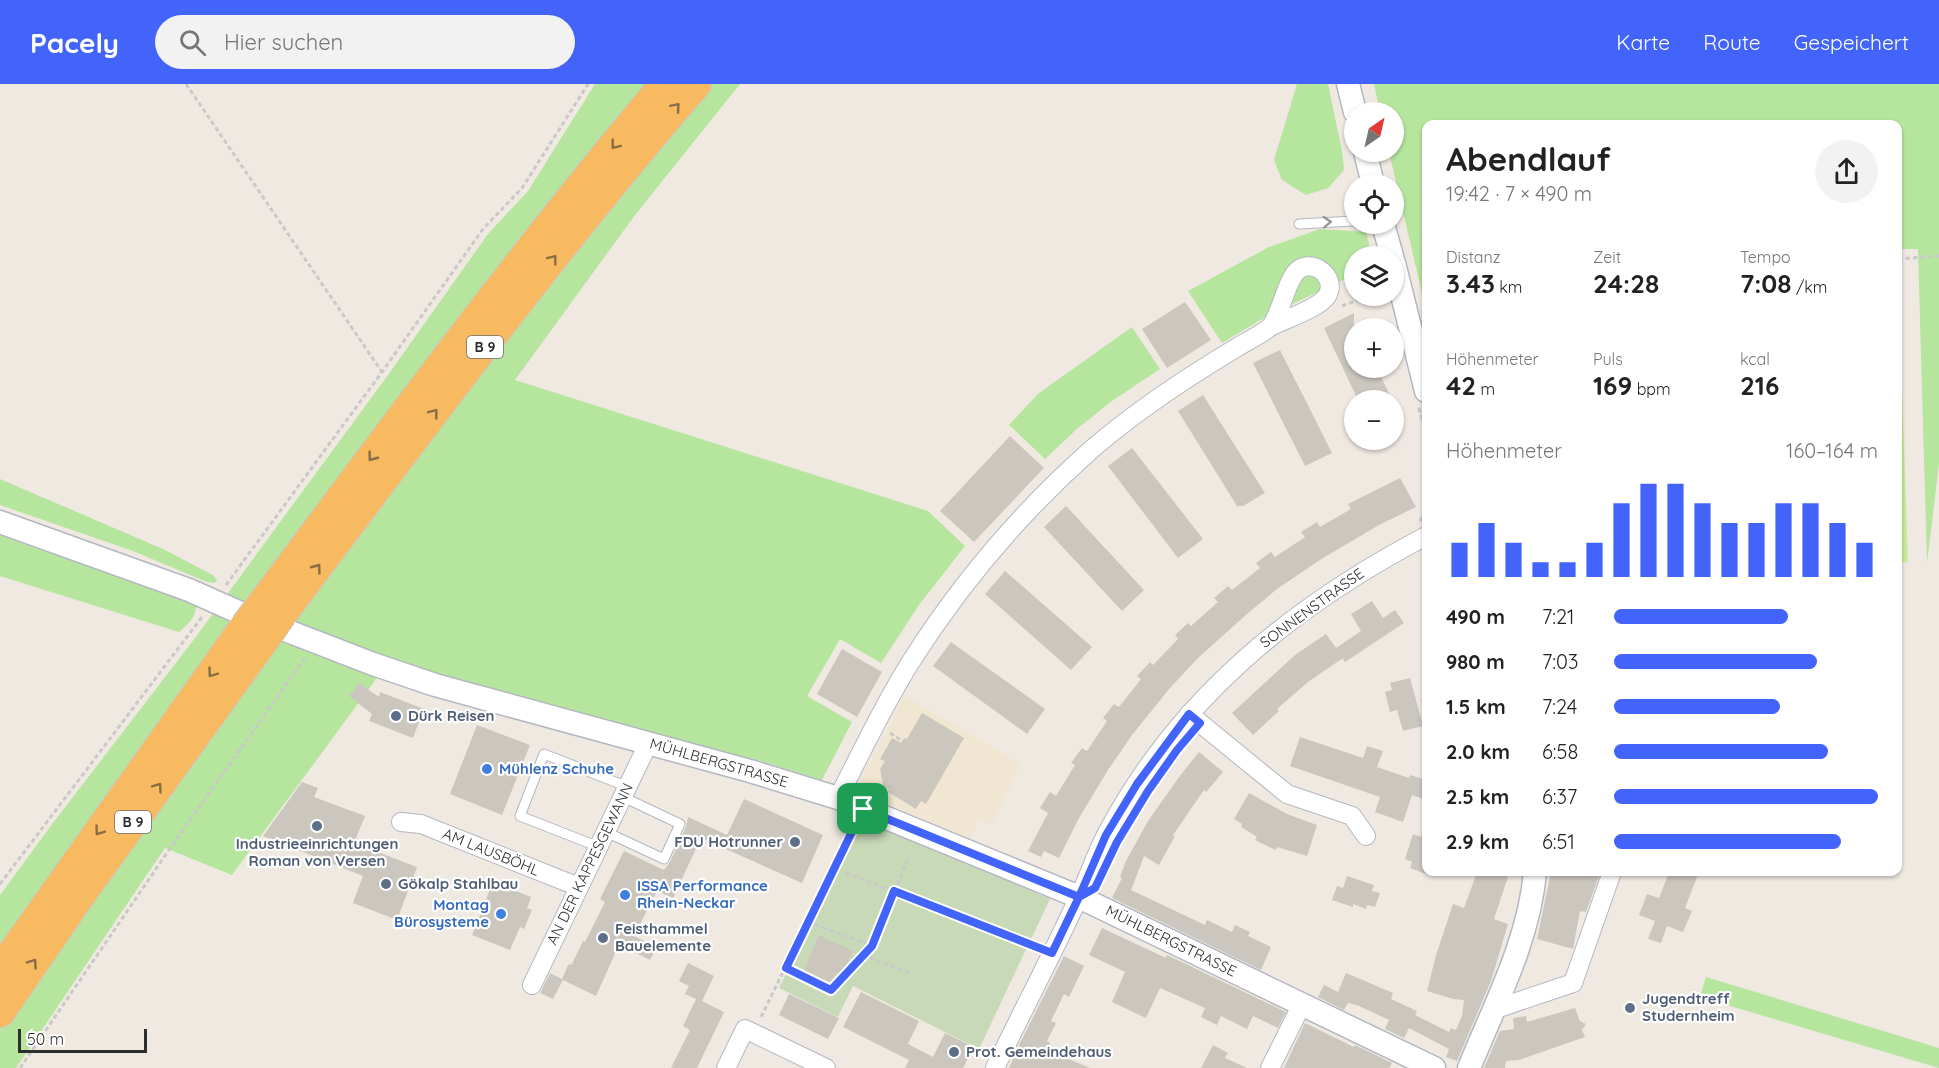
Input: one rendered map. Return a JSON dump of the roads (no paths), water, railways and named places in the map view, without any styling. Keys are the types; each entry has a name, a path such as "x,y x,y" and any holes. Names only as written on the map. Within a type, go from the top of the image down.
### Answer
{"highway":[{"name":"B 9","path":"0,971 264,620 472,327 665,84"},
{"name":"B 9","path":"0,1012 264,620 649,138 696,84"}],"street":[{"path":"1348,84 1352,102"},
{"path":"838,798 887,703 940,618 996,546 1092,449 1128,420 1199,370 1272,326 1321,303 1328,295 1331,286 1327,275 1318,268 1307,266 1296,272 1272,326"},
{"path":"1404,303 1422,375"},
{"name":"MÜHLBERGSTRASSE","path":"0,522 214,600 316,643 425,681 649,742 838,798 1079,897 1434,1068"},
{"name":"SONNENSTRASSE","path":"995,1068 1079,897 1106,835 1137,784 1189,714 1256,648 1299,613 1367,568 1422,538"},
{"path":"1189,714 1287,794 1352,816 1366,836"},
{"name":"AN DER KAPPESGEWANN","path":"532,985 649,742"},
{"name":"AM LAUSBÖHL","path":"401,822 421,824 579,887"},
{"path":"1469,1068 1511,969 1524,930 1535,876"},
{"path":"1493,1010 1573,983 1611,876"},
{"path":"1270,1068 1302,1004"},
{"path":"726,1068 745,1029 825,1068"}],"lane":[{"path":"1299,224 1344,221"},
{"path":"544,754 625,792 680,824 664,859 520,816 544,754"}],"place":[{"name":"Dürk Reisen","path":"396,716"},
{"name":"Mühlenz Schuhe","path":"487,769"},
{"name":"Industrieeinrichtungen Roman von Versen","path":"317,826"},
{"name":"FDU Hotrunner","path":"795,842"},
{"name":"Gökalp Stahlbau","path":"386,884"},
{"name":"ISSA Performance Rhein-Neckar","path":"625,895"},
{"name":"Montag Bürosysteme","path":"501,914"},
{"name":"Feisthammel Bauelemente","path":"603,938"},
{"name":"Jugendtreff Studernheim","path":"1630,1008"},
{"name":"Prot. Gemeindehaus","path":"954,1052"}]}
